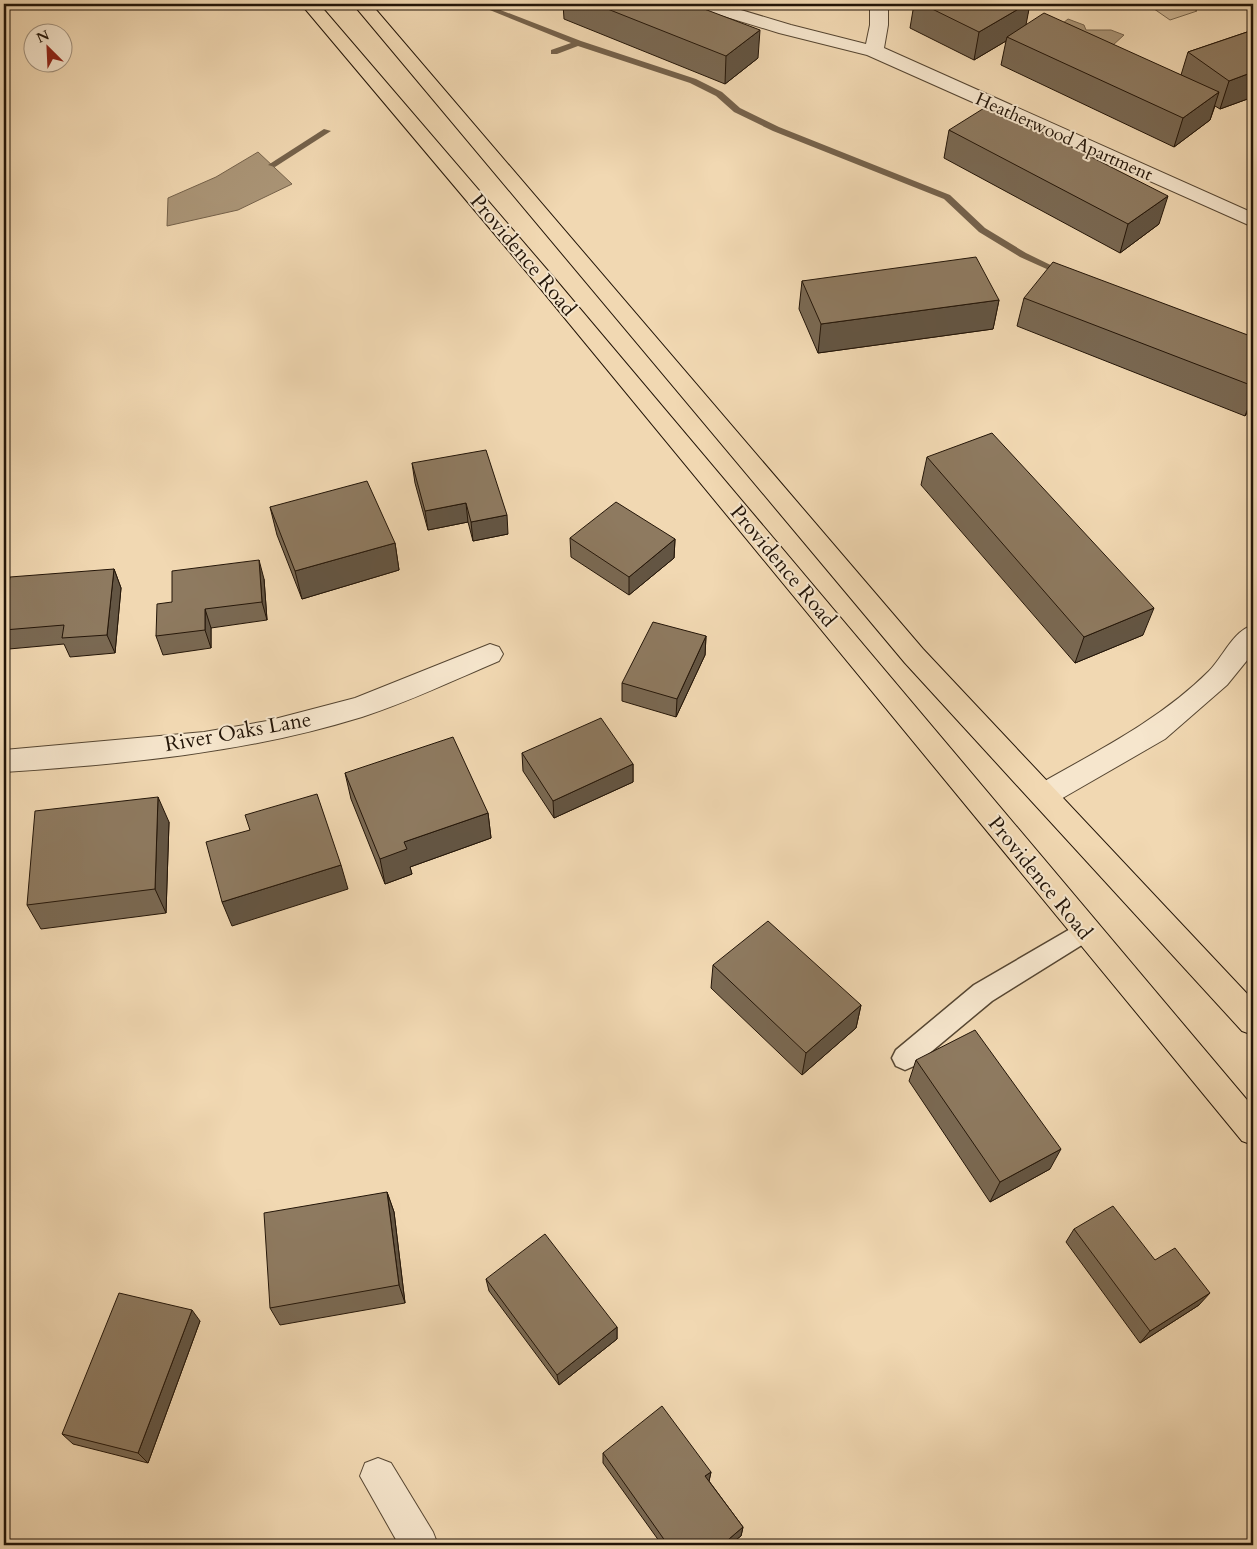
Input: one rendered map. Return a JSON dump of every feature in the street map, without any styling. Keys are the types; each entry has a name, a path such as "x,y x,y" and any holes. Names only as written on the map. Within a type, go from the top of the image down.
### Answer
{"main road":[{"name":"Providence Road","path":"310,4 403,111 877,679 1084,931 1253,1130"},
{"name":"Providence Road","path":"362,4 914,656 1253,1021"}],"street":[{"name":"Heatherwood Apartment","path":"704,4 786,29 874,51 1253,221"},
{"path":"874,51 879,25 880,4"},
{"path":"1044,795 1155,731 1218,678 1253,635"},
{"name":"River Oaks Lane","path":"4,761 204,743 267,732 360,707 490,654"},
{"path":"378,1476 420,1545"}],"lane":[{"path":"905,1058 984,993 1084,931"}],"shaded area":[{"path":"1147,4 1186,4 1197,11 1170,20"},
{"path":"1068,19 1084,25 1086,30 1111,30 1124,35 1112,46 1057,28"},
{"path":"258,152 292,184 238,210 167,226 168,198 216,177"}],"building":[{"path":"595,4 691,4 760,30 726,56"},
{"path":"922,4 1027,4 979,32"},
{"path":"1044,13 1219,92 1183,118 1007,37"},
{"path":"1253,30 1253,72 1229,81 1188,52"},
{"path":"989,105 1168,196 1128,224 949,130"},
{"path":"976,257 999,300 821,324 802,281"},
{"path":"1053,262 1253,337 1253,386 1024,298"},
{"path":"992,433 1154,608 1084,637 927,457"},
{"path":"486,450 507,515 471,522 466,503 425,511 412,463"},
{"path":"367,481 395,543 295,571 270,507"},
{"path":"616,502 675,539 629,577 570,538"},
{"path":"259,560 262,602 205,609 205,630 156,636 157,604 172,602 172,571"},
{"path":"114,569 107,635 62,638 64,625 4,630 4,611 10,577"},
{"path":"653,622 706,636 677,699 622,683"},
{"path":"601,718 633,764 553,801 522,753"},
{"path":"453,737 488,813 404,842 407,849 380,859 345,773"},
{"path":"317,794 341,865 222,902 206,842 250,830 245,815"},
{"path":"158,797 155,889 27,905 35,811"},
{"path":"768,921 861,1005 806,1053 713,965"},
{"path":"975,1030 1061,1149 1000,1182 916,1060"},
{"path":"387,1192 399,1285 270,1308 264,1213"},
{"path":"1113,1206 1155,1260 1175,1248 1210,1293 1150,1331 1074,1229"},
{"path":"545,1234 617,1327 557,1375 486,1279"},
{"path":"119,1293 192,1310 138,1453 62,1434"},
{"path":"662,1406 711,1472 705,1476 743,1527 722,1545 668,1545 603,1453"}],"waterway":[{"path":"479,4 578,43"},
{"path":"554,52 578,43"},
{"path":"578,43 693,81 719,94 737,110 776,129 947,197 982,230 1023,255 1063,273"},
{"path":"272,165 327,131"}]}
